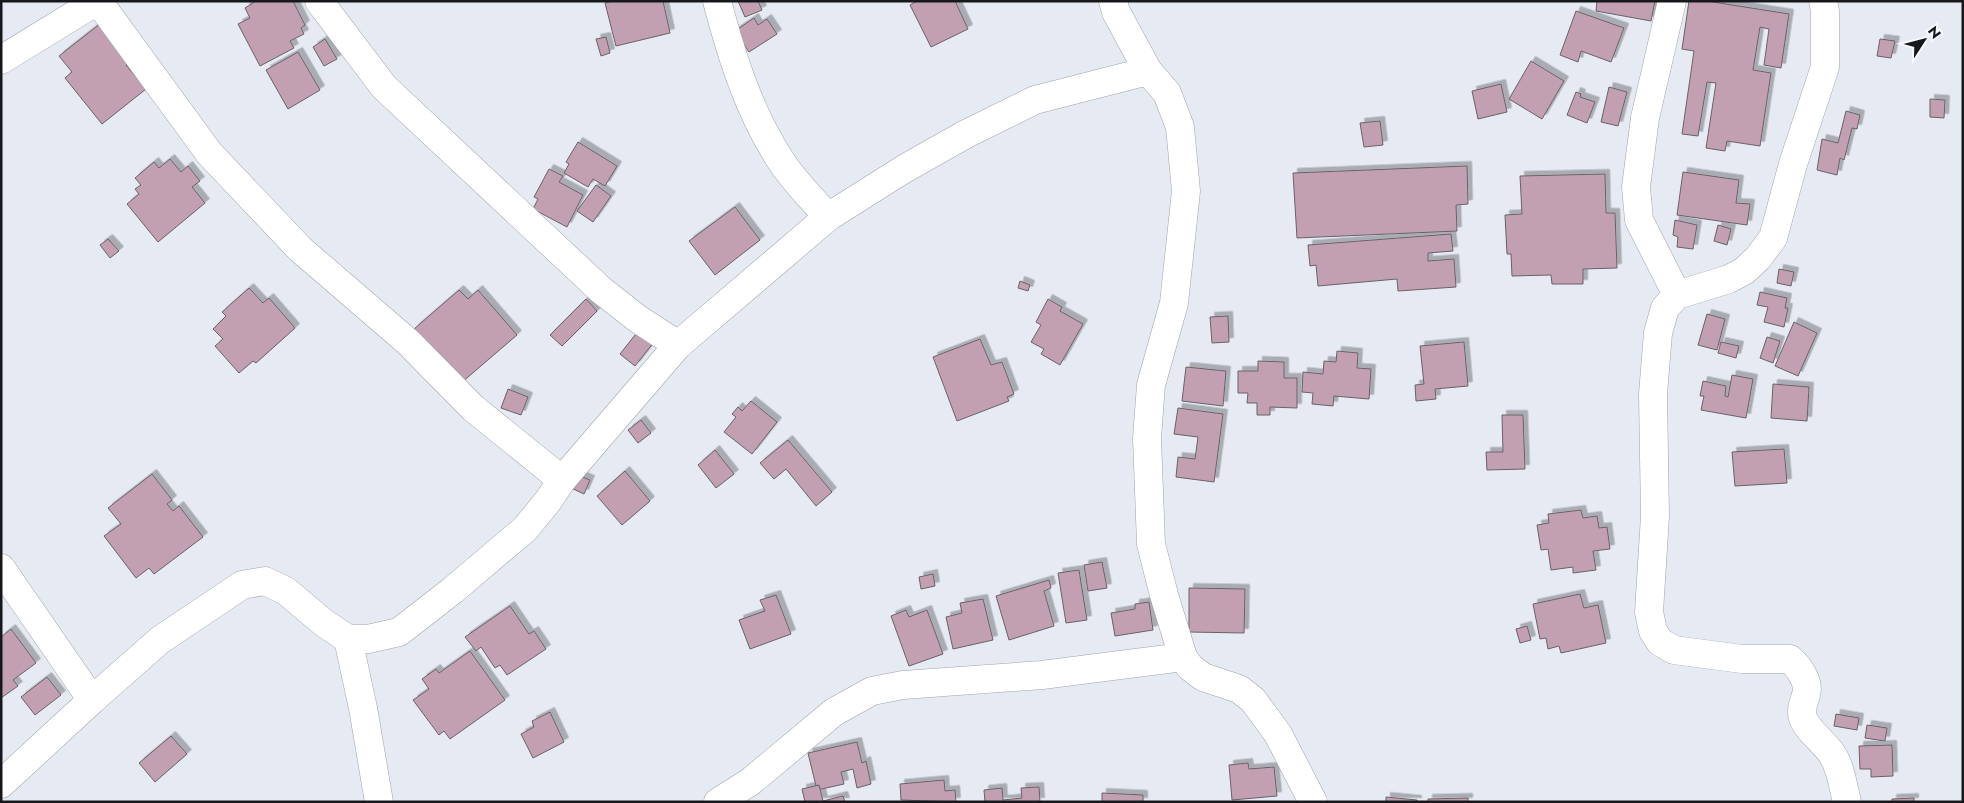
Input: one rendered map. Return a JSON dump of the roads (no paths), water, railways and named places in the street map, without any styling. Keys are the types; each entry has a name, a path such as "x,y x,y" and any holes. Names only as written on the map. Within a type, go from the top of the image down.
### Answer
{"street":[{"path":"1,60 97,1 209,153 300,249 408,342 473,408 562,480"},
{"path":"319,1 384,87 600,290 638,320 678,345"},
{"path":"716,1 732,58 755,114 783,165 828,217"},
{"path":"1113,1 1116,12 1148,71 1167,94 1180,127 1186,191 1174,303 1151,385 1147,438 1151,544 1164,596 1183,657 1190,667 1203,677 1239,689 1253,700 1278,734 1313,802"},
{"path":"1672,1 1645,118 1636,187 1639,220 1677,295"},
{"path":"1823,1 1825,11 1825,67 1773,238 1758,258 1744,272 1677,295 1666,308 1658,333 1654,394 1654,516 1649,612 1653,631 1660,642 1674,650 1742,659 1790,659 1794,662 1804,675 1808,692 1802,706 1802,717 1809,729 1821,739 1834,756 1847,802"},
{"path":"1,784 160,640 242,585 265,581 286,591 324,623 348,639 368,639 399,632 453,590 525,529 562,480 678,345 828,217 966,134 1035,100 1148,71"},
{"path":"1,568 92,700"},
{"path":"348,639 363,708 379,802"},
{"path":"718,802 750,782 834,712 872,691 904,685 1042,675 1183,657"}]}
